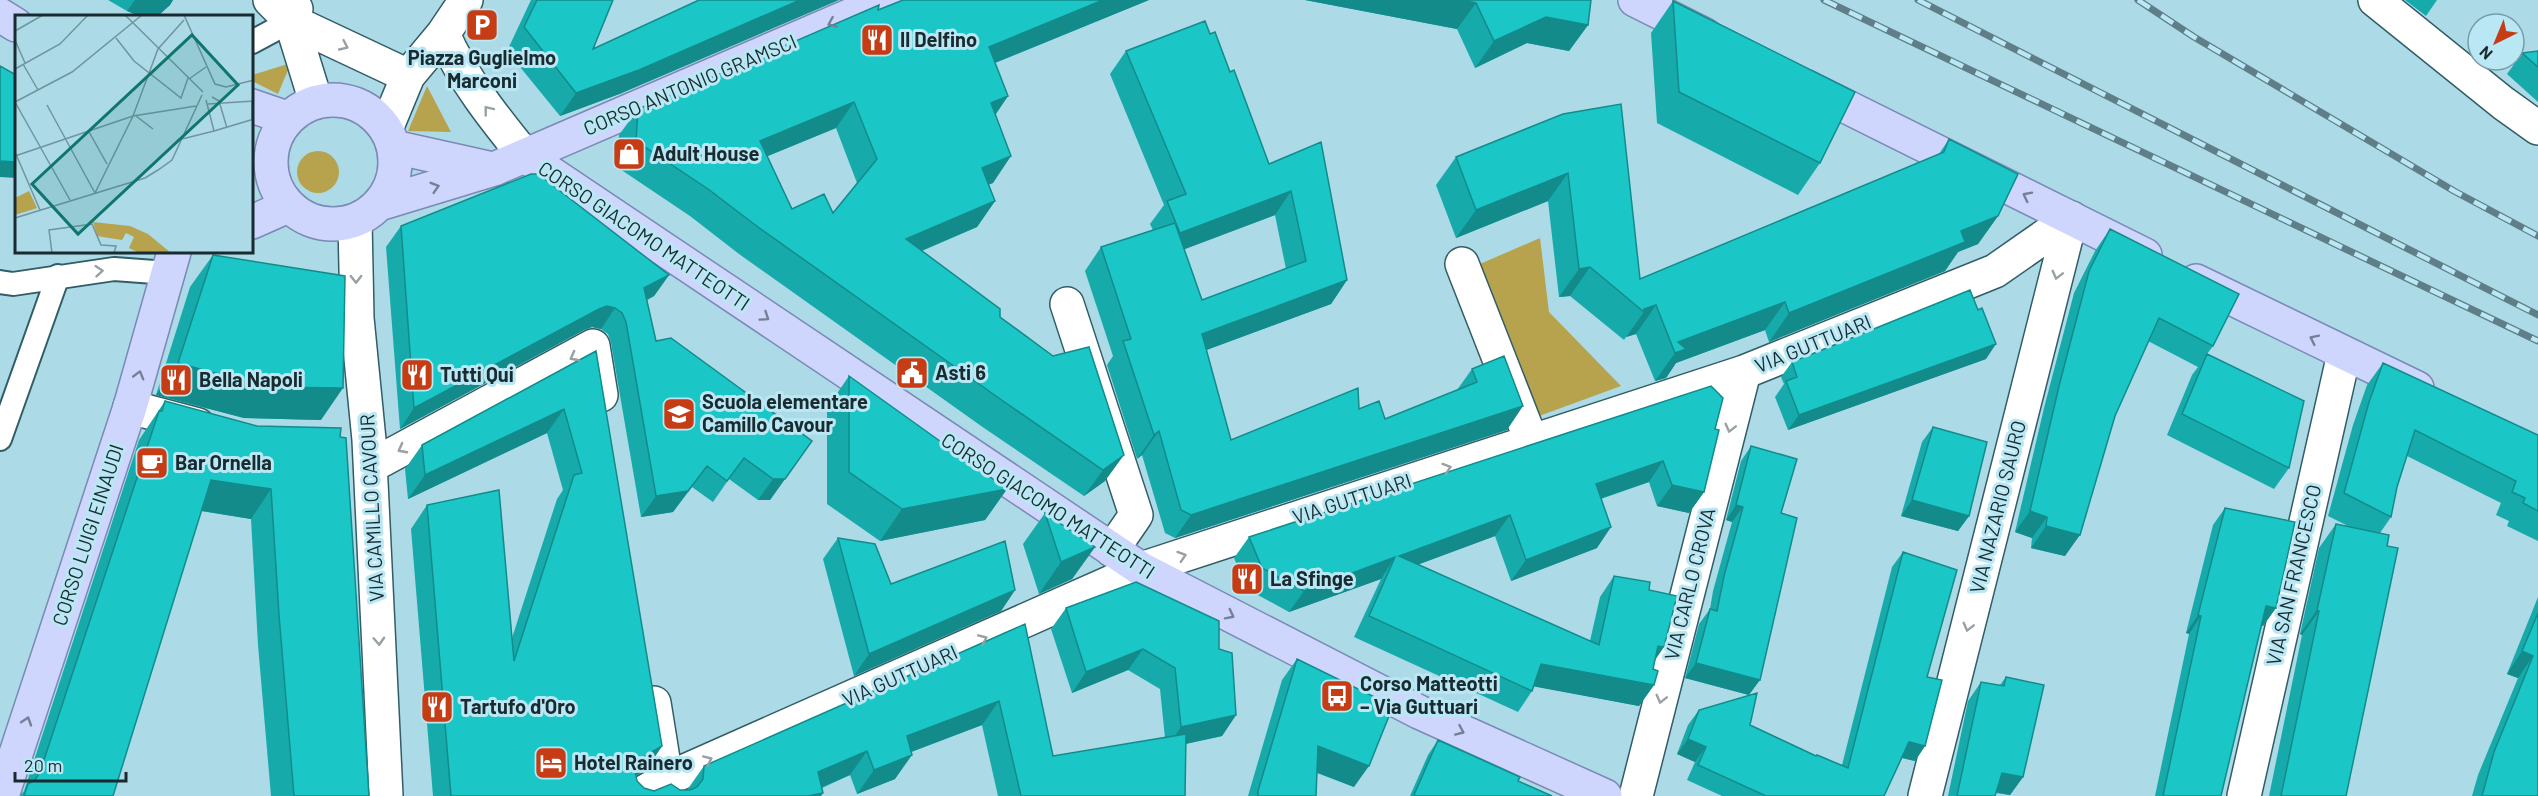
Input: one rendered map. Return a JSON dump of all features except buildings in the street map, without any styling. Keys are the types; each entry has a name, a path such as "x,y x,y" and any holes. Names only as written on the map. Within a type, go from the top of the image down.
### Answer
{"main road":[{"name":"CORSO ANTONIO GRAMSCI","path":"367,212 494,169 886,0"},
{"path":"1635,0 1736,51"},
{"path":"0,15 15,23"},
{"path":"1776,71 2441,400"},
{"path":"336,99 355,103 373,114 390,138 395,168 390,187 367,212 337,224 319,223 302,217 288,206 277,190 271,172 271,152 276,134 287,118 301,108 316,102 336,99"},
{"path":"254,107 287,118"},
{"path":"390,138 494,169"},
{"name":"CORSO GIACOMO MATTEOTTI","path":"525,156 1141,569 1419,712 1605,796"},
{"path":"254,221 288,206"},
{"path":"171,262 190,254"},
{"name":"CORSO LUIGI EINAUDI","path":"2,796 130,407 171,262"}],"street":[{"path":"390,138 408,76 443,34 466,0"},
{"path":"2375,0 2503,103 2538,128"},
{"path":"287,7 408,76"},
{"path":"287,7 316,102"},
{"path":"443,34 453,56 483,104 525,156"},
{"name":"VIA CAMILLO CAVOUR","path":"367,212 357,318 370,453 386,796"},
{"name":"VIA GUTTUARI","path":"637,796 668,787 1141,569 1530,440 1744,372 1995,271 2071,218"},
{"name":"VIA NAZARIO SAURO","path":"1925,796 2071,218"},
{"path":"1462,264 1530,440"},
{"path":"1067,304 1136,515 1112,550"},
{"path":"334,439 370,453 593,346 606,426"},
{"name":"VIA SAN FRANCESCO","path":"2244,796 2344,354"},
{"name":"VIA CARLO CROVA","path":"1636,796 1744,372"},
{"path":"130,407 230,434"},
{"path":"648,669 668,787"}],"lane":[{"path":"254,40 287,7"},
{"path":"0,282 13,284 171,262"},
{"path":"0,439 58,276"}],"shaded area":[{"path":"291,63 278,94 254,82 254,74"},
{"path":"427,86 451,132 408,131"},
{"path":"318,151 326,152 333,157 338,164 338,180 333,187 326,192 318,193 310,192 303,187 298,180 297,172 298,164 303,157 310,152"},
{"path":"1540,238 1549,312 1621,386 1539,416 1480,264"}],"railway":[{"path":"1824,0 2538,341"},
{"path":"1918,0 2538,315"},
{"path":"2138,0 2194,37 2454,191 2538,236"}],"place":[{"name":"Piazza Guglielmo Marconi","path":"482,25"},
{"name":"Il Delfino","path":"877,40"},
{"name":"Adult House","path":"629,154"},
{"name":"Asti 6","path":"912,373"},
{"name":"Tutti Qui","path":"417,375"},
{"name":"Bella Napoli","path":"176,380"},
{"name":"Scuola elementare Camillo Cavour","path":"679,414"},
{"name":"Bar Ornella","path":"152,463"},
{"name":"La Sfinge","path":"1247,579"},
{"name":"Corso Matteotti – Via Guttuari","path":"1337,696"},
{"name":"Tartufo d'Oro","path":"437,707"},
{"name":"Hotel Rainero","path":"551,763"}]}
